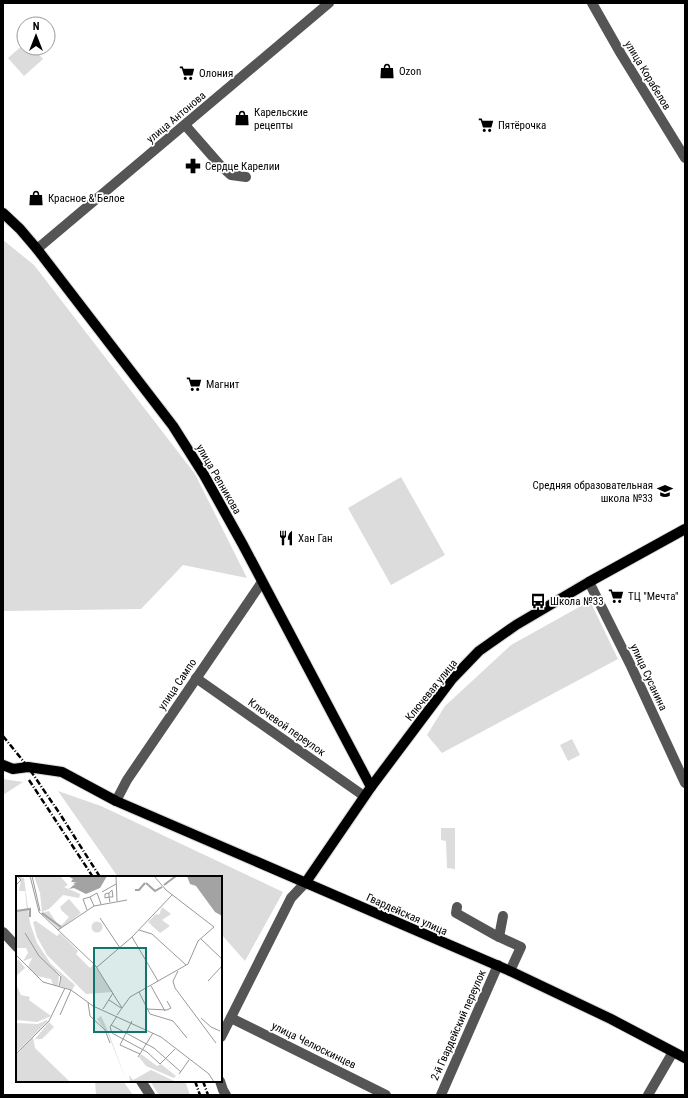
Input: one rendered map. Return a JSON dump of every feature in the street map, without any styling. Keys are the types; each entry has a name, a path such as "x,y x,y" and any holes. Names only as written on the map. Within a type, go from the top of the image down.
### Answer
{"main road":[{"name":"улица Репникова","path":"3,212 37,249 173,426 204,475 243,546 370,787"},
{"name":"Ключевая улица","path":"306,882 370,787 452,679 479,651 516,624 685,529"},
{"name":"Гвардейская улица","path":"3,764 13,769 28,767 62,772 116,801 510,971 611,1019 685,1058"}],"street":[{"name":"улица Антонова","path":"37,249 185,126 329,3"},
{"name":"улица Корабелов","path":"592,3 621,54 685,158"},
{"path":"185,126 231,175 246,177"},
{"name":"улица Сампо","path":"116,801 127,780 262,582"},
{"name":"улица Сусанина","path":"589,582 632,669 685,783"},
{"name":"Ключевой переулок","path":"196,678 364,796"},
{"path":"222,1035 291,898 306,882"},
{"path":"457,907 456,913 499,937 521,947 510,971"},
{"path":"499,937 502,916"},
{"path":"3,932 16,946"},
{"name":"2-й Гвардейский переулок","path":"441,1095 498,966"},
{"name":"улица Челюскинцев","path":"231,1018 386,1095"},
{"path":"648,1095 673,1052"},
{"path":"142,1082 150,1095"},
{"path":"220,1082 226,1095"}],"shaded area":[{"path":"16,51 16,56 40,56 43,59 24,76 8,58"},
{"path":"3,240 34,265 195,474 247,578 183,565 141,609 3,611"},
{"path":"401,477 445,555 391,585 348,508"},
{"path":"590,601 618,659 442,753 427,735 445,706 511,645"},
{"path":"572,739 580,755 568,761 560,745"},
{"path":"3,779 23,782 3,795"},
{"path":"58,791 101,806 283,892 245,961 222,935 222,876 117,876"},
{"path":"441,828 455,828 455,869 447,868 446,841 441,840"},
{"path":"95,1082 124,1082 133,1095 96,1095"},
{"path":"151,1082 185,1082 190,1095 159,1095"}],"railway":[{"path":"3,736 28,767 99,876"},
{"path":"29,780 92,876"},
{"path":"195,1082 200,1095"},
{"path":"203,1082 208,1095"}],"place":[{"name":"Ozon","path":"387,71"},
{"name":"Олония","path":"187,73"},
{"name":"Карельские рецепты","path":"242,118"},
{"name":"Пятёрочка","path":"486,125"},
{"name":"Сердце Карелии","path":"193,166"},
{"name":"Красное & Белое","path":"36,198"},
{"name":"Магнит","path":"194,384"},
{"name":"Средняя образовательная школа №33","path":"665,491"},
{"name":"Хан Ган","path":"286,538"},
{"name":"ТЦ \"Мечта\"","path":"616,596"},
{"name":"Школа №33","path":"538,601"}]}
